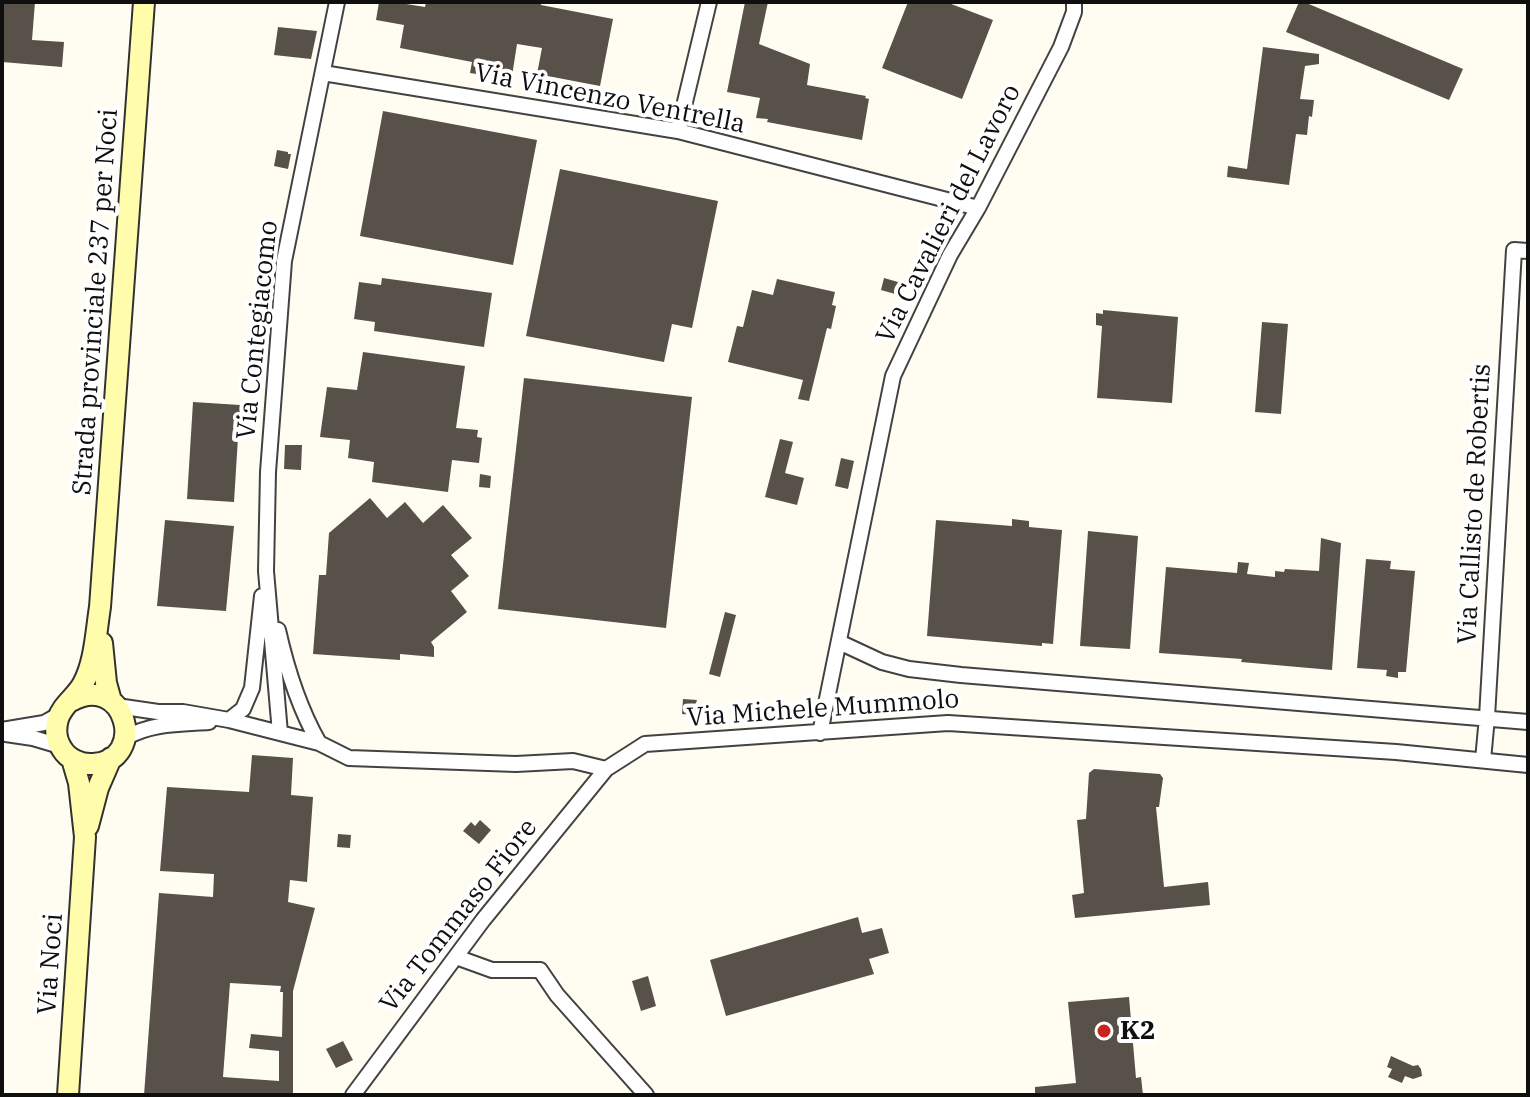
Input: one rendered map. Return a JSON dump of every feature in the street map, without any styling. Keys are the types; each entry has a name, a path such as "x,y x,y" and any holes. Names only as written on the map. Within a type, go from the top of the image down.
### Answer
{"main road":[{"name":"Strada provinciale 237 per Noci","path":"66,708 84,683 92,660 100,607 144,2"},
{"name":"Strada provinciale 237 per Noci","path":"100,607 106,683 114,704"},
{"path":"95,695 114,704 125,721 122,746 111,758 96,764 79,763 66,753 56,730 66,708 78,697 95,695"},
{"name":"Via Noci","path":"66,753 79,783 85,837 68,1095"},
{"name":"Via Noci","path":"85,837 98,788 111,758"}],"street":[{"name":"Via Contegiacomo","path":"280,733 266,571 268,472 284,261 337,2"},
{"path":"678,131 709,2"},
{"name":"Via Cavalieri del Lavoro","path":"820,733 893,376 950,255 978,208 1061,47 1074,12 1074,2"},
{"name":"Via Vincenzo Ventrella","path":"323,73 678,131 978,208"},
{"name":"Via Callisto de Robertis","path":"1483,760 1521,251"},
{"name":"Via Contegiacomo","path":"229,720 243,709 252,688 266,571"},
{"name":"Via Contegiacomo","path":"266,571 290,677 299,704 319,743"},
{"name":"Via Michele Mummolo","path":"839,642 882,662 909,669 1528,722"},
{"path":"114,704 229,720 319,743 349,758 516,764 573,761 606,769"},
{"path":"2,732 44,723 66,708"},
{"path":"125,738 138,730 158,725 229,720"},
{"name":"Via Michele Mummolo","path":"606,769 645,744 948,723 1396,752 1528,765"},
{"path":"2,732 33,738 66,753"},
{"name":"Via Tommaso Fiore","path":"353,1095 483,920 606,769"},
{"path":"456,957 492,970 540,970 557,995 646,1095"}],"building":[{"path":"2,2 35,2 32,40 64,42 62,67 2,62"},
{"path":"379,2 425,7 426,2 541,2 541,5 613,19 600,86 537,74 542,48 517,44 512,76 484,71 483,75 470,73 472,62 400,48 404,25 376,20"},
{"path":"745,2 768,2 759,44 810,64 807,85 869,99 862,140 767,122 768,119 756,118 760,98 727,92"},
{"path":"908,2 946,2 993,20 962,99 882,68"},
{"path":"1299,2 1463,69 1449,100 1286,32"},
{"path":"278,27 317,31 311,59 274,55"},
{"path":"1263,47 1319,54 1319,64 1305,66 1300,99 1314,100 1312,117 1309,116 1307,135 1296,134 1289,185 1227,177 1228,166 1247,169"},
{"path":"383,111 537,140 513,265 360,236"},
{"path":"277,150 291,154 288,169 274,166"},
{"path":"560,169 718,201 692,328 672,324 664,362 526,336"},
{"path":"382,278 492,293 484,347 374,331 375,322 354,319 359,282 381,285"},
{"path":"884,278 905,284 902,296 881,290"},
{"path":"777,279 835,292 832,305 836,306 831,329 827,328 809,401 798,399 803,380 728,362 737,326 743,327 752,290 773,295"},
{"path":"1103,310 1178,317 1172,403 1097,398 1102,326 1096,325 1096,313 1103,314"},
{"path":"1262,322 1288,324 1281,414 1255,412"},
{"path":"363,352 465,366 456,428 478,430 477,437 482,438 479,463 452,460 448,492 372,482 374,462 348,458 350,440 320,437 327,387 357,390"},
{"path":"524,378 692,397 666,628 498,609"},
{"path":"193,402 240,405 234,502 187,499"},
{"path":"780,439 793,442 785,473 804,478 797,505 765,497"},
{"path":"285,445 302,445 301,470 284,469"},
{"path":"841,458 854,461 848,489 835,486"},
{"path":"480,474 491,476 490,488 479,487"},
{"path":"370,498 387,518 405,502 423,523 443,505 472,538 451,555 469,576 451,591 467,612 431,642 434,657 400,654 400,660 313,654 319,575 326,575 329,533"},
{"path":"1012,519 1029,521 1029,527 1062,530 1053,644 1042,643 1042,646 927,636 936,520 1012,526"},
{"path":"165,520 234,526 226,611 157,606"},
{"path":"1088,531 1138,536 1130,649 1080,646"},
{"path":"1321,538 1341,543 1332,670 1159,653 1166,567 1237,573 1238,562 1249,563 1247,574 1275,577 1275,571 1284,572 1285,569 1319,571"},
{"path":"1366,559 1391,561 1390,569 1415,571 1406,672 1398,672 1398,678 1386,676 1387,670 1357,668"},
{"path":"725,612 736,615 720,677 709,674"},
{"path":"683,699 697,700 692,715 682,714"},
{"path":"252,755 293,758 291,795 313,797 307,882 290,880 288,902 315,908 293,991 293,1095 144,1095 159,893 213,897 214,874 160,871 167,787 249,792","holes":["230,983 281,986 282,1037 251,1034 249,1048 279,1051 279,1081 223,1077"]},
{"path":"1094,769 1160,774 1163,778 1159,807 1156,807 1164,887 1208,882 1210,905 1075,918 1072,895 1084,893 1077,820 1086,819 1089,773"},
{"path":"480,820 491,830 479,844 463,831 471,822 475,826"},
{"path":"338,834 351,835 350,848 337,847"},
{"path":"858,917 862,933 882,928 889,953 869,959 874,974 726,1016 710,960"},
{"path":"648,976 656,1006 641,1011 632,981"},
{"path":"1129,997 1136,1078 1141,1077 1143,1095 1035,1095 1035,1087 1076,1083 1068,1002"},
{"path":"343,1041 353,1060 336,1068 326,1049"},
{"path":"1391,1056 1413,1066 1418,1065 1422,1076 1413,1079 1405,1076 1402,1083 1388,1077 1392,1069 1387,1067"}],"place":[{"name":"K2","path":"1104,1031"}]}
